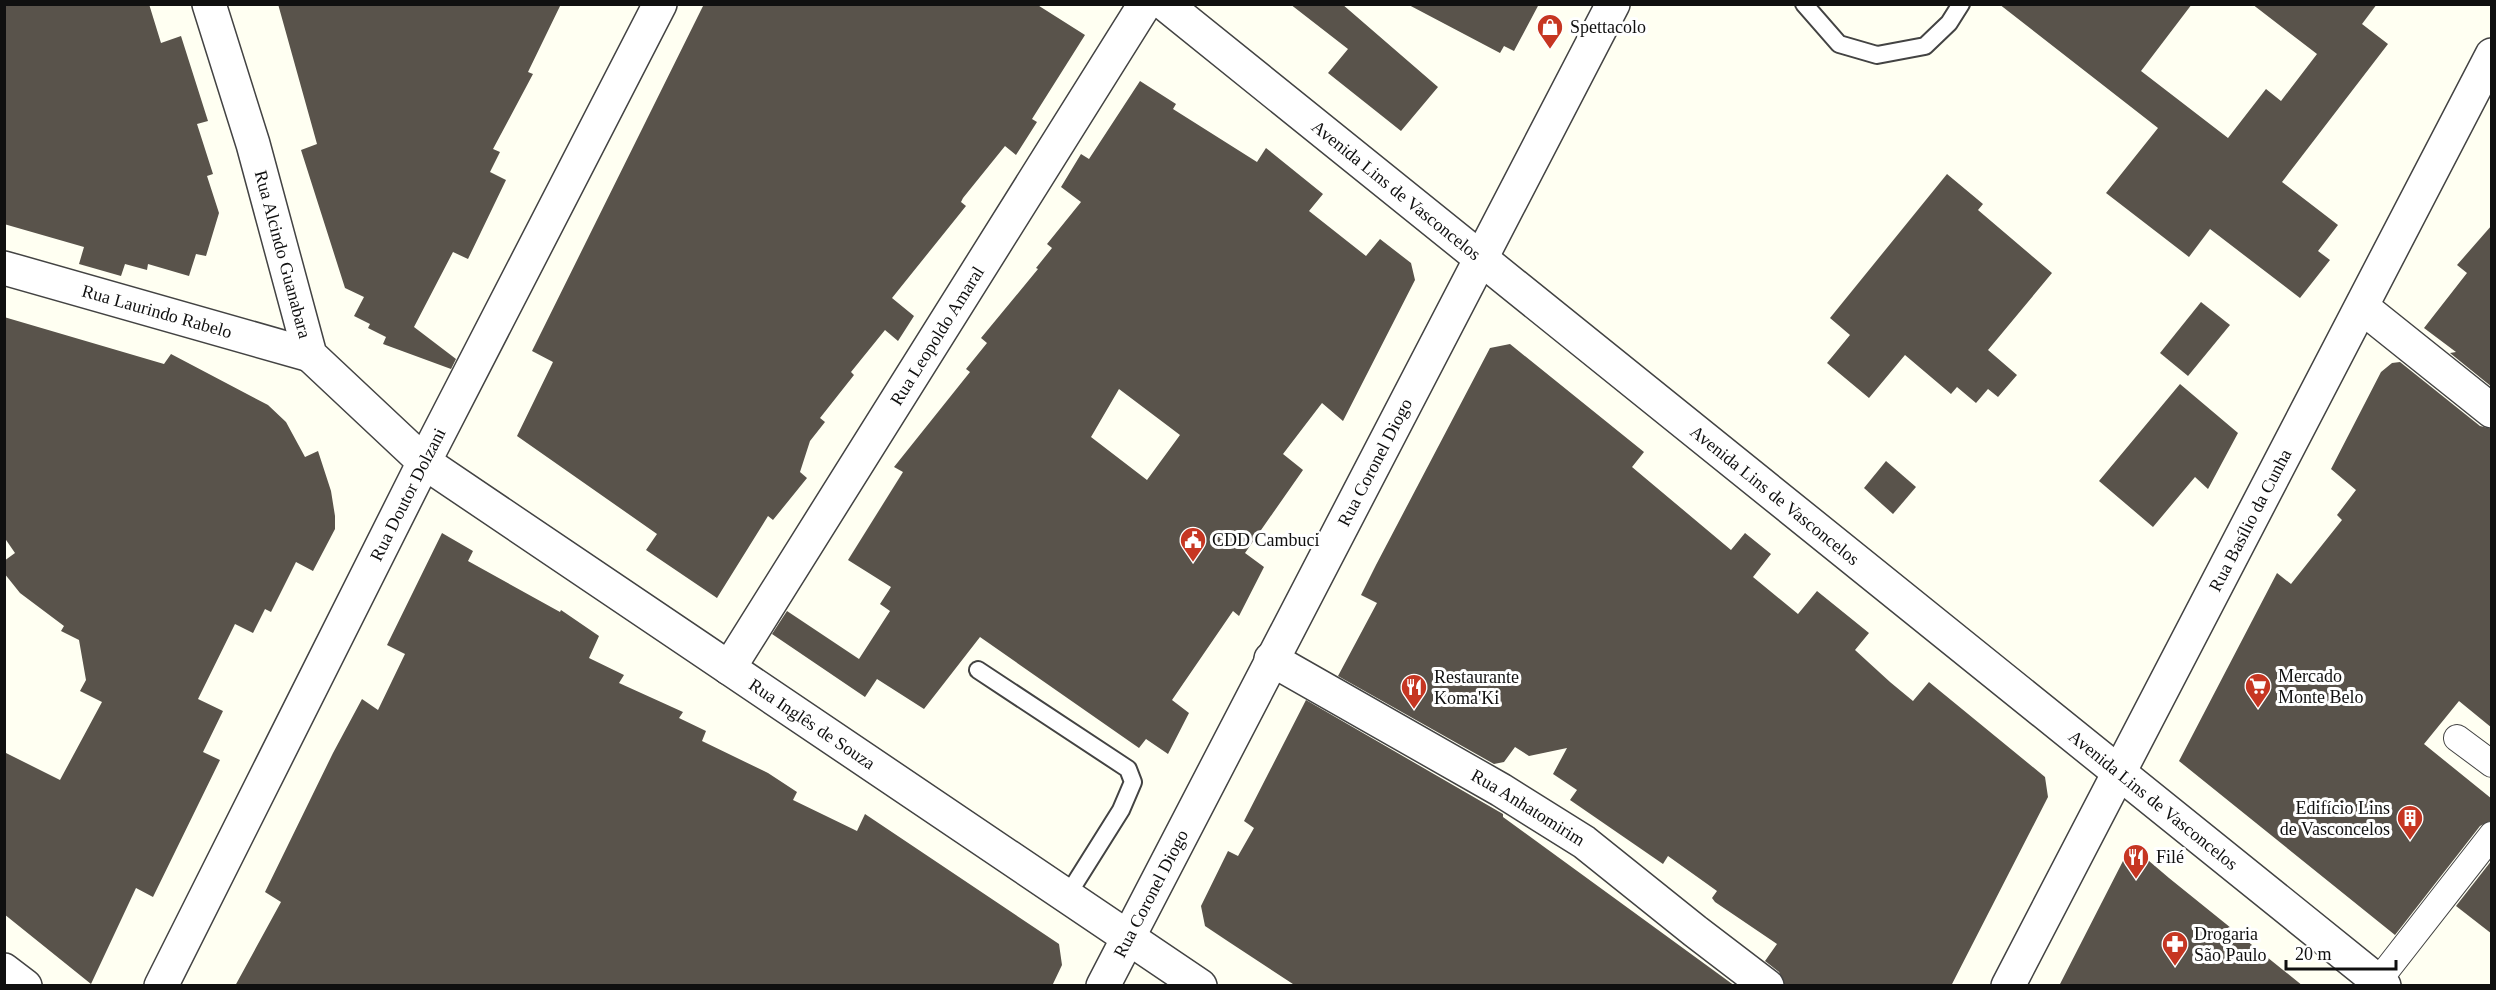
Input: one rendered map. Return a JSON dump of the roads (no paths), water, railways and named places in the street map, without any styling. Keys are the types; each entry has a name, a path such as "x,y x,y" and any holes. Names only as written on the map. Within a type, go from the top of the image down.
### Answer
{"street":[{"name":"Rua Alcindo Guanabara","path":"209,4 253,144 310,355 424,462"},
{"name":"Rua Doutor Dolzani","path":"161,986 424,462 660,4"},
{"name":"Rua Leopoldo Amaral","path":"729,668 1145,4"},
{"name":"Avenida Lins de Vasconcelos","path":"1165,4 1326,132 1479,260 2381,983"},
{"name":"Rua Coronel Diogo","path":"1103,986 1270,659 1613,4"},
{"name":"Rua Basílio da Cunha","path":"2008,986 2492,55"},
{"name":"Rua Laurindo Rabelo","path":"4,268 310,355"},
{"path":"2362,307 2492,411"},
{"name":"Rua Inglês de Souza","path":"424,462 1200,986"},
{"name":"Rua Anhatomirim","path":"1270,659 1501,790 1584,842 1767,986"},
{"path":"2457,738 2492,764"},
{"path":"2381,983 2492,836"},
{"path":"4,970 25,986"}],"lane":[{"path":"1801,6 1839,44 1877,55 1925,46 1949,23 1961,4"},
{"path":"978,670 1128,769 1133,782 1121,810 1067,896"}],"place":[{"name":"Spettacolo","path":"1550,50"},
{"name":"CDD Cambuci","path":"1193,563"},
{"name":"Mercado Monte Belo","path":"2258,709"},
{"name":"Restaurante Koma'Ki","path":"1414,710"},
{"name":"Edifício Lins de Vasconcelos","path":"2410,841"},
{"name":"Filé","path":"2136,880"},
{"name":"Drogaria São Paulo","path":"2175,967"}]}
